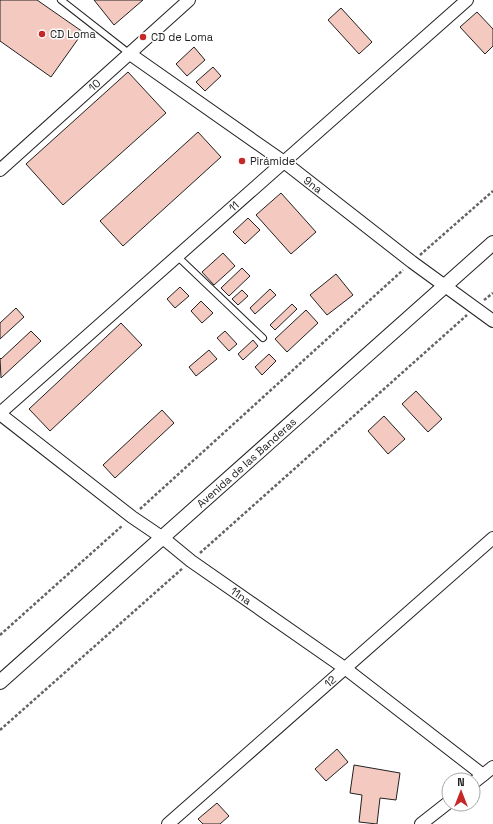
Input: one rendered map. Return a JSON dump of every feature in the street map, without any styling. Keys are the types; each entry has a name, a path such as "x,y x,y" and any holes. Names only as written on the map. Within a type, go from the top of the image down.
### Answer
{"street":[{"name":"10","path":"0,170 189,0"},
{"name":"11","path":"0,414 467,0"},
{"name":"9na","path":"130,54 284,162 412,262 446,285 493,321"},
{"name":"Avenida de las Banderas","path":"0,682 493,243"},
{"name":"11na","path":"0,414 191,561 346,668 483,775"},
{"name":"12","path":"168,824 493,538"},
{"path":"483,775 493,767"},
{"path":"421,824 441,808"}],"lane":[{"path":"61,0 130,54"},
{"path":"177,256 264,338"}],"path":[{"path":"0,635 412,262 493,191"},
{"path":"0,730 493,293"}],"building":[{"path":"0,0 37,0 83,32 51,77 0,41"},
{"path":"94,0 143,0 114,25"},
{"path":"341,8 372,42 359,54 328,20"},
{"path":"477,12 493,29 493,46 485,54 460,27"},
{"path":"194,47 205,60 187,76 176,64"},
{"path":"213,67 221,76 205,91 196,82"},
{"path":"128,72 166,113 63,205 26,164"},
{"path":"198,132 221,157 123,246 100,221"},
{"path":"281,193 316,232 291,254 256,215"},
{"path":"248,218 260,230 245,244 233,232"},
{"path":"223,253 235,266 214,285 202,272"},
{"path":"242,268 250,276 229,296 221,288"},
{"path":"336,274 353,295 327,315 310,295"},
{"path":"180,287 189,296 175,308 167,299"},
{"path":"270,289 276,295 255,314 250,308"},
{"path":"242,290 248,296 238,305 232,299"},
{"path":"201,301 213,313 202,323 191,311"},
{"path":"292,304 297,309 275,330 270,325"},
{"path":"16,308 24,317 0,339 0,323"},
{"path":"306,310 318,323 287,352 275,339"},
{"path":"121,323 142,345 50,431 29,409"},
{"path":"31,331 41,341 1,378 0,358 1,359"},
{"path":"225,331 237,344 229,351 217,338"},
{"path":"253,340 258,346 243,360 238,354"},
{"path":"209,350 217,359 196,376 189,367"},
{"path":"269,354 276,361 262,375 255,367"},
{"path":"416,391 442,419 428,432 402,404"},
{"path":"162,410 174,423 115,478 103,465"},
{"path":"384,416 405,439 388,454 368,431"},
{"path":"337,749 348,762 326,781 315,769"},
{"path":"354,765 400,773 396,800 380,798 377,824 359,822 362,795 350,793"},
{"path":"217,803 229,816 220,824 203,824 198,819"}],"place":[{"name":"CD Loma","path":"42,34"},
{"name":"CD de Loma","path":"143,37"},
{"name":"Pirámide","path":"242,161"}]}
